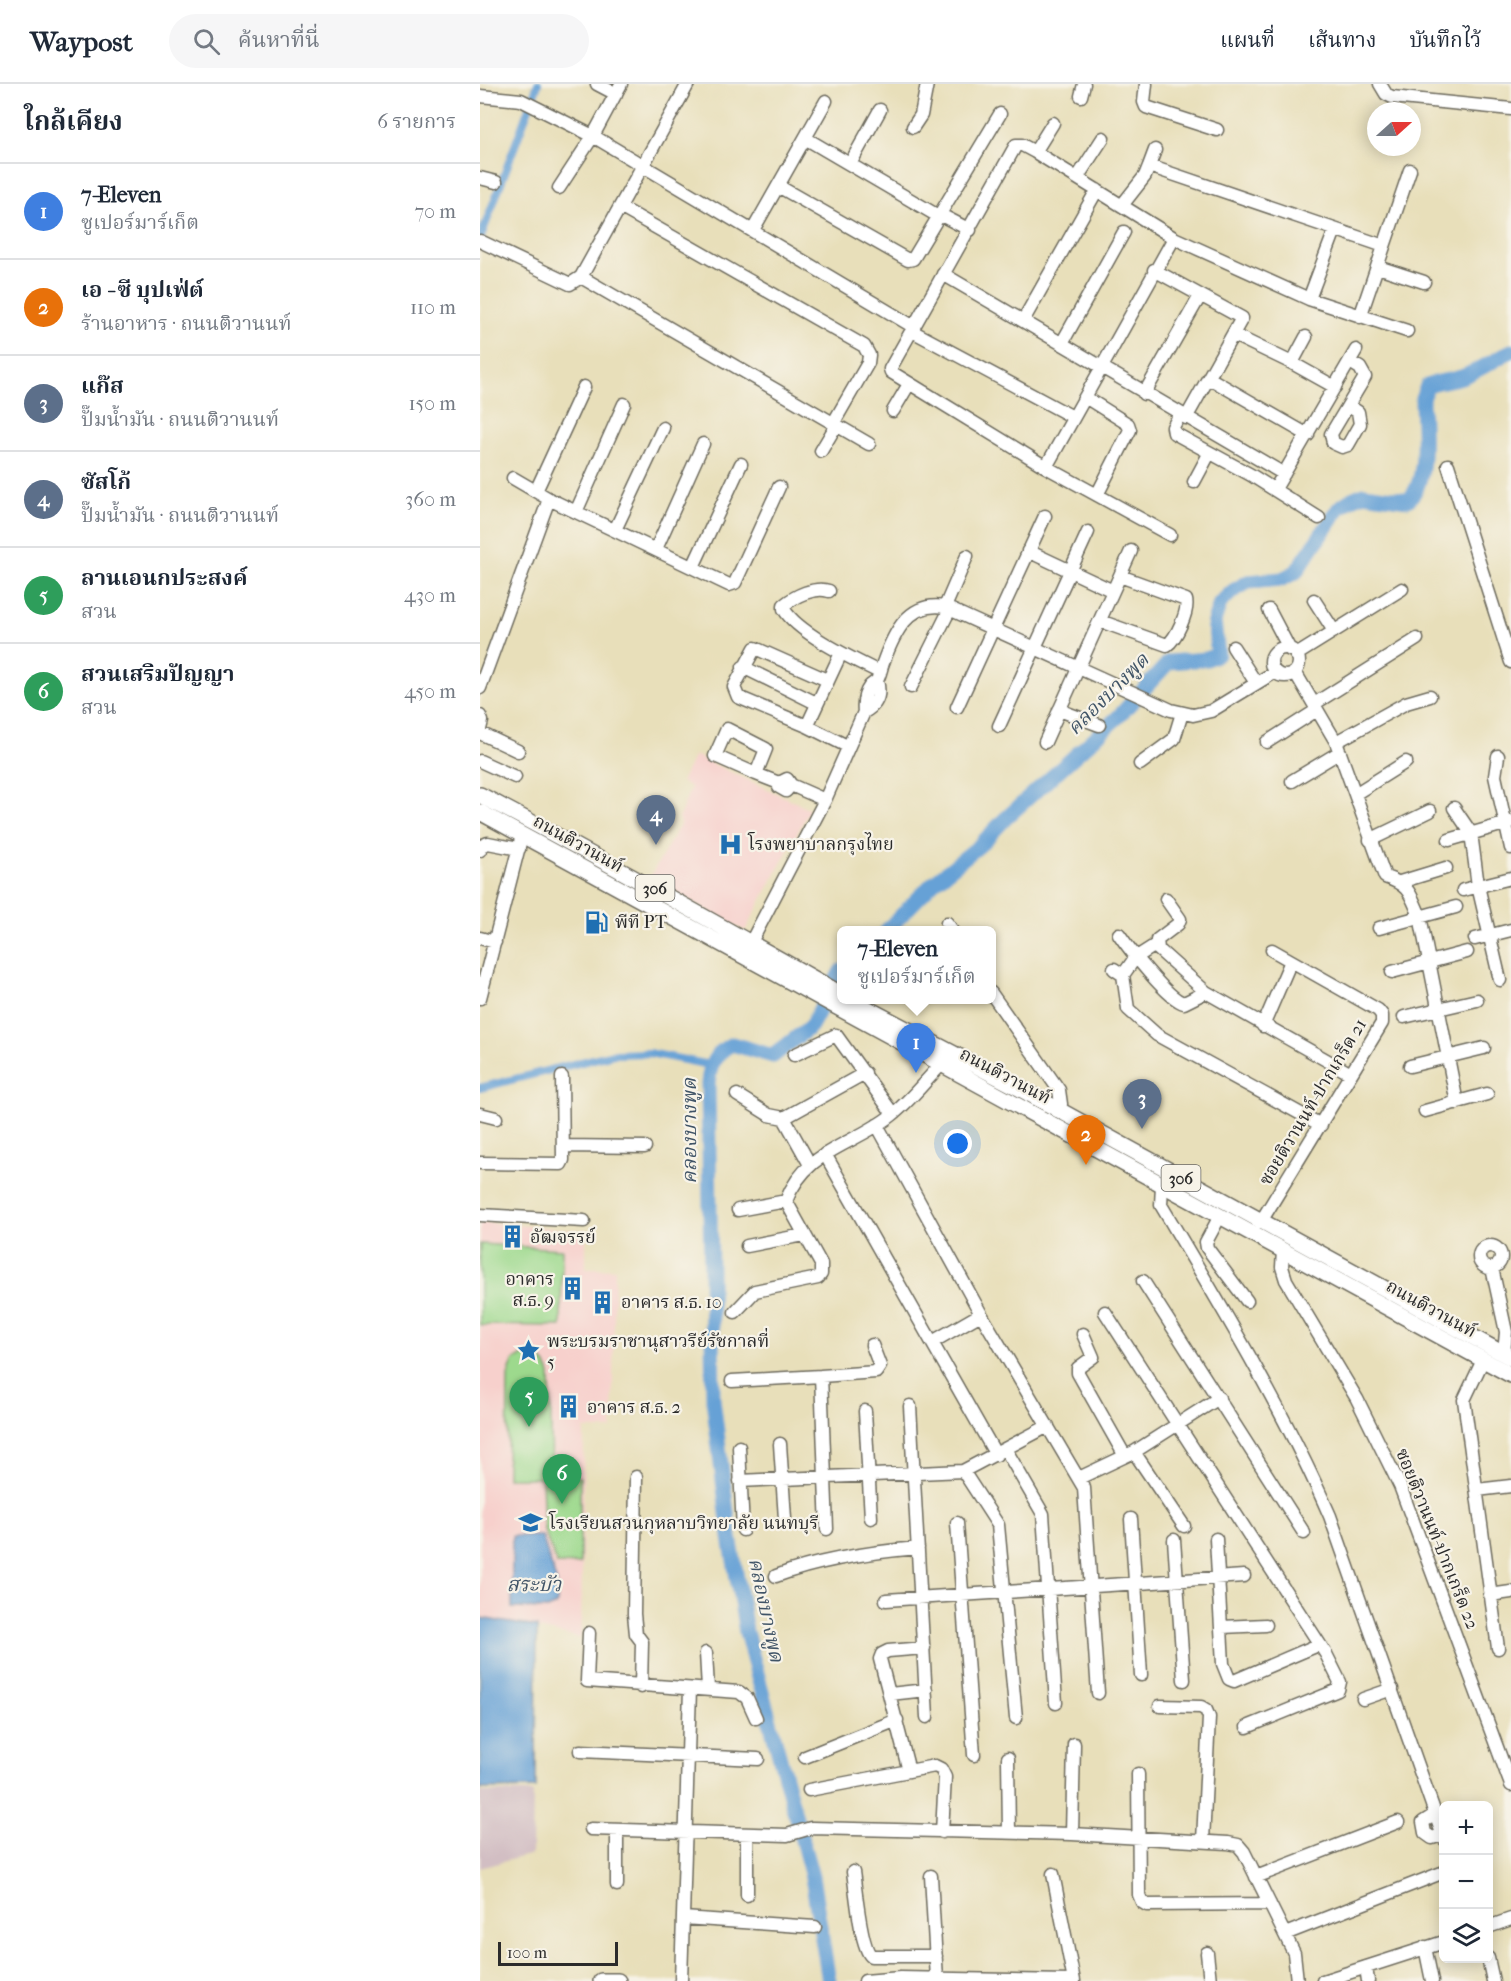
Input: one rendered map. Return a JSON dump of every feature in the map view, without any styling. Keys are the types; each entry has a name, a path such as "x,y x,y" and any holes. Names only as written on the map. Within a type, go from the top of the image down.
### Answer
{"main road":[{"name":"ถนนติวานนท์","path":"480,795 646,883 750,944 823,992"},
{"name":"ถนนติวานนท์","path":"480,812 520,842 837,997"},
{"name":"ถนนติวานนท์","path":"848,1004 941,1065 1220,1216 1286,1244 1507,1356"},
{"name":"ถนนติวานนท์","path":"860,1004 1260,1223 1286,1244 1511,1375"},
{"path":"601,1981 618,1981"}],"street":[{"path":"501,98 502,84"},
{"path":"559,188 593,136 618,89 597,84"},
{"path":"486,244 570,284 581,277 688,84"},
{"path":"913,127 921,115 927,84"},
{"path":"1146,84 1144,102 1146,107 1217,130"},
{"path":"1380,84 1386,94 1392,97 1511,109"},
{"path":"480,96 521,100 593,136 753,230 913,329 1073,417"},
{"path":"753,230 826,101"},
{"path":"850,164 880,110"},
{"path":"778,186 908,260 916,256 938,215 1000,114"},
{"path":"1035,152 1053,123"},
{"path":"805,138 938,215 970,230"},
{"path":"1077,178 1103,138"},
{"path":"1170,535 1046,466 894,376 890,369 1016,145 1022,145 1035,152 1123,204 1174,238 1309,299 1407,331"},
{"path":"1123,204 1145,176 1155,150"},
{"path":"1149,166 1384,246"},
{"path":"1360,317 1410,170"},
{"path":"480,178 496,182"},
{"path":"1024,319 1097,190"},
{"path":"620,207 864,346 869,355 868,363 822,451"},
{"path":"1309,299 1335,230"},
{"path":"1062,343 1124,232"},
{"path":"1046,466 1174,238"},
{"path":"1378,267 1424,282"},
{"path":"1154,270 1242,318 1209,378 1173,428 1174,433 1275,489 1318,518"},
{"path":"943,274 1024,319 1144,394 1284,474"},
{"path":"581,277 869,444"},
{"path":"1144,394 1200,296"},
{"path":"1234,335 1335,387"},
{"path":"1292,363 1306,337"},
{"path":"1275,489 1356,350"},
{"path":"1349,406 1365,377 1360,368 1350,362"},
{"path":"1209,378 1308,435"},
{"path":"893,411 909,384"},
{"path":"536,491 584,387"},
{"path":"1085,397 1128,424 1130,430 1097,495"},
{"path":"576,512 624,404"},
{"path":"615,530 663,428"},
{"path":"656,549 703,444"},
{"path":"1194,482 1209,454"},
{"path":"693,567 741,464"},
{"path":"1448,465 1508,643 1511,662"},
{"path":"513,478 549,499 729,585 735,583 779,487"},
{"path":"480,688 549,499"},
{"path":"957,707 1045,516"},
{"path":"999,726 1088,532"},
{"path":"1028,551 1113,591"},
{"path":"1045,742 1131,551"},
{"path":"911,687 948,608 967,556"},
{"path":"1100,621 1167,645 1171,642 1187,608 1185,600 1120,576"},
{"path":"829,591 822,588 792,598 784,605 784,609 800,625 878,677"},
{"path":"1295,672 1283,676 1275,672 1271,663 1274,655 1281,649 1293,652 1334,631 1402,589"},
{"path":"1314,600 1334,631"},
{"path":"750,944 825,800 864,712 863,702 870,686 878,677 890,646 913,611 926,606 948,608 1133,693 1193,715 1211,711 1275,672"},
{"path":"1269,609 1298,664 1295,672"},
{"path":"1267,742 1417,639"},
{"path":"1233,647 1256,682"},
{"path":"827,680 760,648 752,651 734,687 738,697 807,726 847,746"},
{"path":"807,726 841,653"},
{"path":"743,668 816,703"},
{"path":"1295,672 1338,747 1385,878 1400,882 1408,890 1420,916 1457,1103"},
{"path":"1292,781 1338,747 1406,703 1430,696"},
{"path":"1059,710 1099,725"},
{"path":"1140,764 1174,739 1182,712"},
{"path":"480,716 482,722 480,731 518,751"},
{"path":"1498,756 1495,776 1508,823 1511,848"},
{"path":"480,761 515,777"},
{"path":"1354,794 1406,762"},
{"path":"756,774 825,800"},
{"path":"1454,808 1471,833 1478,886 1500,980"},
{"path":"1370,840 1430,811"},
{"path":"1449,840 1508,823"},
{"path":"480,850 481,846 488,843 520,842 480,998"},
{"path":"1400,882 1446,868"},
{"path":"1463,890 1511,878"},
{"path":"1166,899 1180,919 1178,924 1119,972 1128,1009 1157,1035 1321,1125"},
{"path":"1379,928 1456,907"},
{"path":"1475,939 1511,930"},
{"path":"1119,934 1135,958 1179,1002 1184,1003 1206,992"},
{"path":"480,938 495,942"},
{"path":"1156,944 1206,992 1352,1074"},
{"name":"ซอยติวานนท์-ปากเกร็ด 21","path":"1260,1223 1382,1023 1382,1016 1378,1010 1272,950"},
{"path":"1392,972 1467,952"},
{"path":"1263,1026 1291,961"},
{"path":"996,1000 1059,1090 1061,1104 1058,1111"},
{"path":"1404,1017 1476,1000"},
{"path":"794,1055 836,1035 893,1114"},
{"path":"1410,1066 1484,1048"},
{"path":"738,1210 786,1201 809,1163 893,1114 941,1065"},
{"path":"737,1095 769,1115 784,1118 865,1073"},
{"path":"480,1163 556,1166 563,1160 562,1077"},
{"path":"1425,1111 1487,1094"},
{"path":"480,1114 496,1118"},
{"path":"784,1118 809,1163"},
{"path":"877,1125 981,1314 1084,1488 1098,1693"},
{"path":"563,1146 645,1147"},
{"path":"825,1154 1001,1452 1043,1514 1056,1703"},
{"path":"1162,1185 1161,1205 1312,1474 1347,1558 1439,1827"},
{"path":"735,1312 755,1291 818,1278 821,1274 821,1264 786,1201"},
{"path":"480,1215 584,1221"},
{"path":"1220,1216 1206,1242 1207,1248 1247,1301"},
{"path":"747,1246 804,1235"},
{"name":"ซอยติวานนท์-ปากเกร็ด 22","path":"1286,1244 1282,1267 1286,1280 1357,1399 1400,1486 1506,1753 1511,1785"},
{"path":"1492,1268 1506,1332 1507,1356"},
{"path":"1143,1281 1304,1533"},
{"path":"1105,1312 1340,1682 1338,1690 1247,1727"},
{"path":"934,1341 981,1314"},
{"path":"1083,1334 1093,1357 1078,1368 1078,1372 1129,1454 1184,1526"},
{"path":"732,1381 876,1372 880,1366 872,1345"},
{"path":"1483,1360 1464,1400 1498,1648"},
{"path":"821,1376 827,1529"},
{"path":"1079,1478 1129,1454 1218,1398"},
{"path":"910,1406 927,1717"},
{"path":"865,1411 871,1518"},
{"path":"740,1481 963,1471 1048,1426"},
{"path":"780,1444 785,1519"},
{"path":"739,1447 743,1530"},
{"path":"963,1471 998,1525 1016,1718"},
{"path":"636,1477 634,1614 636,1634 642,1642 641,1687"},
{"path":"1477,1490 1511,1486"},
{"path":"1131,1519 1141,1675"},
{"path":"957,1523 974,1755"},
{"path":"1216,1539 1220,1578 1223,1665 1229,1679 1234,1681 1318,1646"},
{"path":"1174,1540 1184,1680"},
{"path":"776,1576 795,1568 878,1551 918,1548"},
{"path":"886,1599 1244,1576"},
{"path":"1490,1595 1511,1592"},
{"path":"1222,1627 1266,1625"},
{"path":"589,1633 587,1681 641,1687 708,1689 744,1694 756,1718"},
{"path":"909,1771 880,1659 882,1654 888,1651 924,1648"},
{"path":"706,1653 708,1689"},
{"path":"681,1981 690,1689"},
{"path":"1363,1699 1392,1689"},
{"path":"890,1694 926,1690"},
{"path":"1160,1706 1201,1707 1206,1710 1209,1717 1203,1841"},
{"path":"805,1757 897,1720"},
{"path":"1072,1834 1074,1744"},
{"path":"580,1751 758,1759"},
{"path":"1008,1758 1009,1833"},
{"path":"809,1790 935,1766 941,1769 945,1777 942,1832"},
{"path":"1138,1774 1139,1895 1142,1902 1147,1905 1270,1904"},
{"path":"1256,1877 1398,1822"},
{"path":"591,1829 747,1835 787,1835 812,1828 1072,1834 1238,1845 1294,1953 1297,1981"},
{"path":"617,1830 617,1885"},
{"path":"747,1835 747,1895"},
{"path":"853,1872 867,1952 874,1957 936,1956"},
{"path":"865,1981 900,1978 1072,1981 1053,1874"},
{"path":"1285,1934 1439,1874"},
{"path":"931,1876 937,1979"},
{"path":"683,1918 815,1927"},
{"path":"1493,1925 1511,1919"},
{"path":"1323,1981 1439,1943"},
{"path":"1425,1947 1432,1981"},
{"path":"1207,1953 1210,1981"},
{"path":"1489,1963 1493,1981"},
{"path":"1366,1967 1368,1981"}],"shaded area":[{"name":"โรงพยาบาลกรุงไทย","path":"694,755 810,809 745,931 649,879 680,825 679,817 691,787 681,782"},
{"name":"โรงเรียนสวนกุหลาบวิทยาลัย นนทบุรี","path":"480,1222 586,1231 586,1268 615,1269 612,1429 584,1429 581,1638 480,1617"},
{"path":"480,1792 533,1792 532,1854 480,1868"}],"green space":[{"path":"480,1244 562,1249 561,1326 480,1325"},
{"path":"523,1355 541,1359 550,1374 552,1477 580,1477 580,1564 557,1564 544,1531 542,1478 507,1478 508,1376 513,1361"}],"water":[{"name":"สระบัว","path":"512,1536 542,1536 557,1583 557,1604 548,1609 512,1608"},
{"path":"480,1618 537,1627 536,1788 480,1789"}],"waterway":[{"path":"480,239 538,84"},
{"name":"คลองบางพูด","path":"891,926 933,883 979,846 1005,819 1119,716 1169,662 1207,659 1218,654 1214,622 1220,603 1233,591 1248,582 1282,579 1296,572 1339,508 1352,499 1364,494 1408,500 1415,491 1422,467 1422,398 1427,386 1470,374 1511,351"},
{"name":"คลองบางพูด","path":"829,1981 812,1877 746,1632 730,1537 713,1399 708,1084 714,1060 732,1044 773,1056 811,1026 837,978"},
{"path":"480,1088 613,1054 649,1053 710,1065"}],"place":[{"name":"โรงพยาบาลกรุงไทย","path":"730,844"},
{"name":"ซัสโก้","path":"656,845"},
{"name":"พีที PT","path":"597,922"},
{"name":"7-Eleven","path":"916,1073"},
{"name":"แก๊ส","path":"1142,1129"},
{"name":"เอ - ซี บุปเฟ่ต์","path":"1086,1165"},
{"name":"อัฒจรรย์","path":"512,1237"},
{"name":"อาคาร ส.ธ. 9","path":"572,1289"},
{"name":"อาคาร ส.ธ. 10","path":"603,1302"},
{"name":"พระบรมราชานุสาวรีย์รัชกาลที่ 5","path":"529,1351"},
{"name":"อาคาร ส.ธ. 2","path":"569,1407"},
{"name":"ลานเอนกประสงค์","path":"529,1427"},
{"name":"สวนเสริมปัญญา","path":"562,1504"},
{"name":"โรงเรียนสวนกุหลาบวิทยาลัย นนทบุรี","path":"531,1523"}]}
